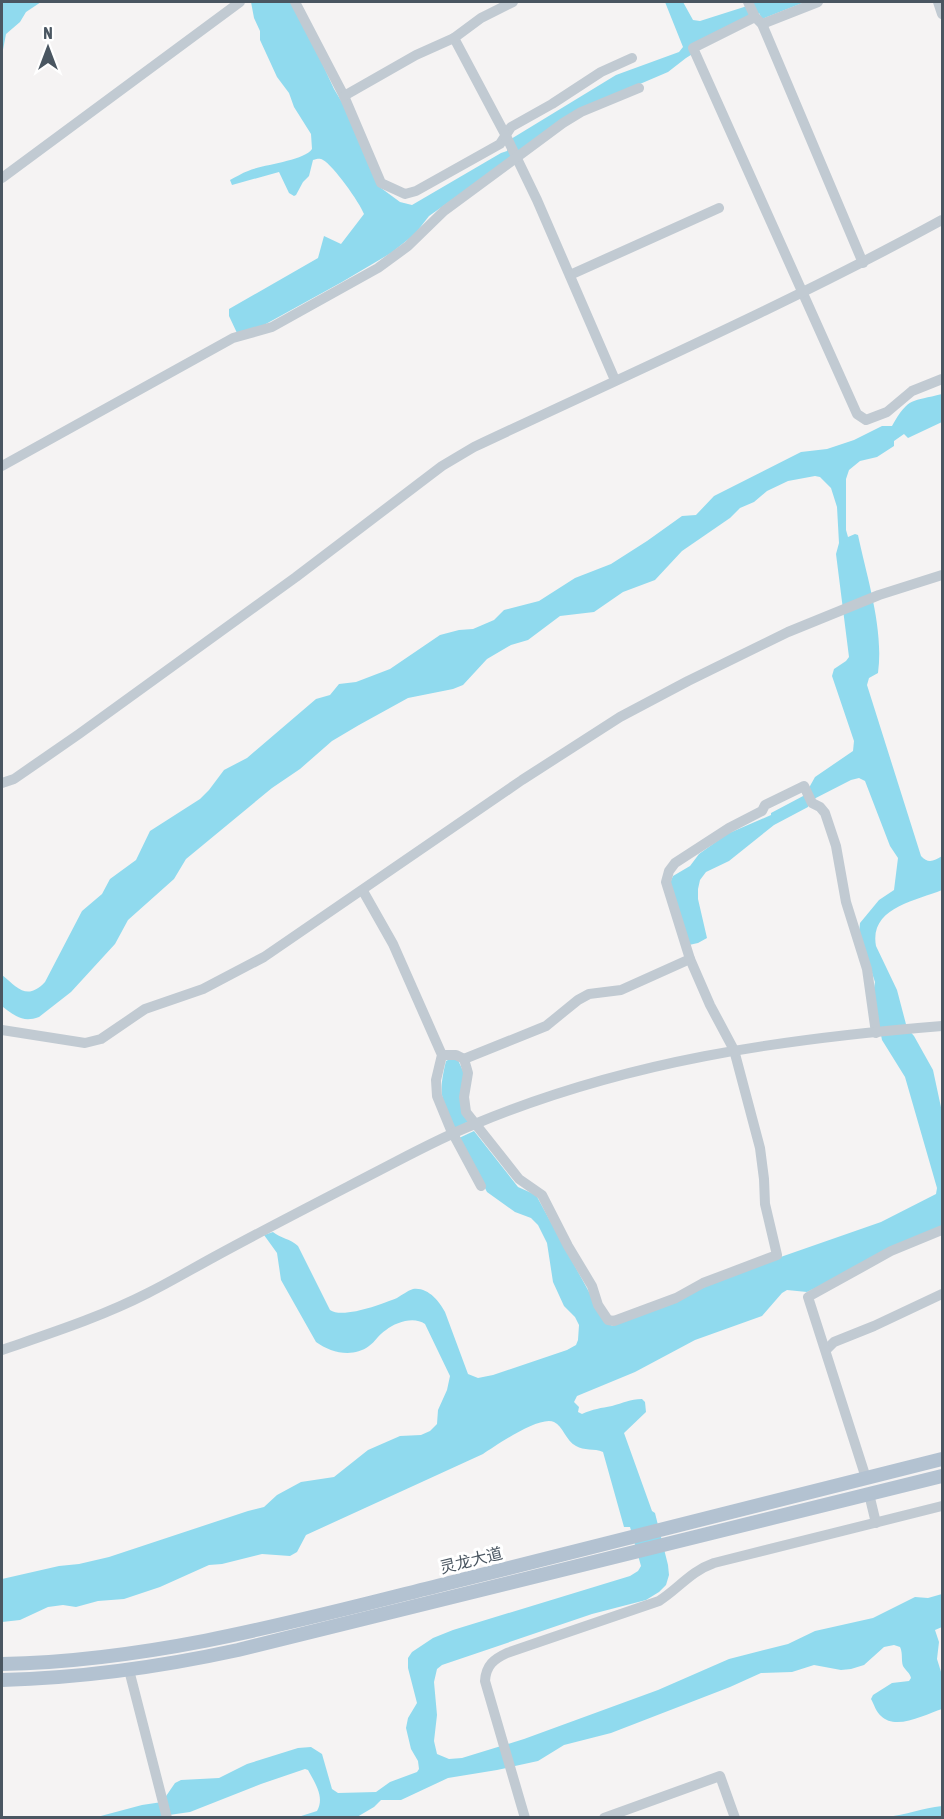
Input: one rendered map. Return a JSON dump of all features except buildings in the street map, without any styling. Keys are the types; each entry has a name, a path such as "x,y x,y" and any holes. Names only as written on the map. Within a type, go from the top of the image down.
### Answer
{"main road":[{"name":"灵龙大道","path":"2,1664 106,1656 207,1640 405,1594 942,1459"},
{"name":"灵龙大道","path":"2,1680 129,1670 266,1644 942,1476"}],"street":[{"path":"2,178 240,2"},
{"path":"295,2 344,96 381,183 405,194 416,191 500,144 511,127 601,72 632,58"},
{"path":"344,96 416,55 454,38 481,18 513,2"},
{"path":"748,2 758,20 863,263"},
{"path":"818,2 758,20 693,48 857,414 866,420 887,412 912,391 942,379"},
{"path":"938,2 942,14"},
{"path":"454,38 537,200 615,380"},
{"path":"2,466 233,338 272,327 378,268 408,246 444,211 563,123 581,112 639,87"},
{"path":"552,104 563,123"},
{"path":"570,275 719,208"},
{"path":"2,783 14,778 79,734 315,563 442,466 474,447 863,263 942,219"},
{"path":"2,1030 85,1043 97,1041 145,1009 203,989 248,966 363,891 522,780 620,717 788,632 879,595 942,575"},
{"path":"464,1059 468,1074 464,1103 466,1112 519,1179 525,1185 538,1191 547,1203 568,1246 592,1286 605,1318 611,1321 623,1319 676,1298 703,1283 777,1255 765,1204 760,1149 734,1050 710,1005 690,959 666,882 672,867 689,852 762,811 765,805 804,786 812,803 825,813 836,846 846,902 867,969 877,1033"},
{"path":"363,891 393,944 442,1055 436,1091 453,1135 481,1186"},
{"path":"442,1055 456,1055 464,1059 546,1026 589,994 621,990 690,959"},
{"path":"2,1350 75,1325 147,1294 312,1205 475,1124 608,1077 734,1050 801,1040 942,1026"},
{"path":"866,1478 808,1297 877,1258 942,1230"},
{"path":"826,1350 834,1342 942,1294"},
{"path":"869,1494 876,1523"},
{"path":"525,1818 485,1681 487,1669 496,1658 659,1601 669,1595 692,1573 705,1566 942,1506"},
{"path":"129,1670 167,1818"},
{"path":"604,1818 720,1776 735,1818"}],"water":[{"path":"2,2 41,2 26,12 20,22 6,34 2,55"},
{"path":"251,2 290,2 300,15 334,89 349,114 381,188 400,202 412,205 507,151 511,139 616,75 679,52 683,47 665,2 683,2 693,20 700,21 753,2 805,2 762,19 759,13 686,58 668,72 579,110 429,216 415,234 391,253 264,325 237,333 229,316 229,309 318,258 324,236 341,244 364,214 339,176 320,159 313,160 309,176 294,196 289,193 279,172 232,185 230,180 243,173 301,157 312,149 311,134 294,107 289,93 277,77 260,40 260,31 254,18"},
{"path":"942,394 942,422 908,438 904,434 894,441 894,446 877,457 860,461 849,470 846,479 846,530 848,537 858,535 877,621 878,673 869,678 867,685 921,856 931,861 942,856 942,890 907,903 887,914 876,933 876,946 897,990 907,1028 933,1070 942,1112 942,1228 807,1292 787,1290 762,1316 695,1340 635,1372 577,1396 574,1402 579,1407 578,1412 582,1414 634,1400 642,1399 645,1402 646,1412 624,1433 652,1511 655,1513 668,1565 669,1575 666,1585 646,1600 592,1614 442,1665 437,1669 434,1682 437,1715 434,1741 437,1754 449,1759 462,1758 524,1739 658,1690 729,1659 788,1644 815,1631 873,1618 915,1597 928,1598 942,1594 942,1627 935,1630 939,1642 937,1659 942,1675 942,1709 903,1722 887,1720 878,1712 871,1699 873,1695 892,1683 909,1681 911,1678 903,1666 900,1647 894,1645 884,1647 864,1665 851,1669 841,1670 814,1665 792,1672 761,1673 611,1733 564,1745 538,1761 448,1778 401,1800 381,1800 357,1817 298,1817 317,1811 320,1801 318,1790 308,1770 305,1769 190,1812 155,1817 97,1817 162,1802 175,1783 181,1780 219,1778 247,1764 298,1748 311,1747 322,1754 332,1789 338,1793 376,1792 390,1782 417,1772 419,1769 406,1728 408,1718 417,1703 408,1668 408,1658 412,1652 433,1638 453,1630 630,1576 641,1566 630,1527 624,1527 603,1452 576,1446 557,1424 547,1421 529,1427 483,1454 306,1535 297,1552 290,1556 262,1554 209,1565 160,1587 124,1599 98,1601 76,1607 63,1605 48,1607 20,1620 2,1622 2,1579 109,1557 264,1507 277,1495 301,1482 334,1477 368,1450 400,1436 421,1435 430,1431 437,1424 438,1410 447,1390 450,1376 425,1324 416,1320 400,1322 390,1327 369,1346 356,1352 342,1353 322,1346 316,1342 281,1280 277,1253 264,1235 273,1232 298,1246 330,1310 353,1312 397,1298 413,1289 428,1292 445,1312 468,1374 478,1378 567,1350 576,1345 579,1325 575,1317 564,1306 553,1282 547,1243 538,1225 531,1218 515,1212 487,1192 459,1138 474,1131 518,1187 536,1195 606,1323 613,1326 752,1267 881,1222 936,1194 937,1188 905,1077 882,1040 873,994 875,982 859,934 860,923 879,900 894,890 898,858 890,846 865,781 859,778 851,780 808,802 808,807 774,825 729,861 706,872 700,880 698,899 707,938 698,943 689,945 670,883 673,876 690,866 699,854 727,834 771,815 805,795 815,777 853,751 854,741 832,676 834,669 849,657 836,554 839,543 837,507 831,488 820,477 815,476 788,481 767,491 682,551 655,580 623,592 594,612 560,616 528,640 511,645 487,659 463,685 408,698 332,741 186,859 174,879 128,920 115,944 71,992 39,1017 24,1019 15,1016 3,1007 2,975 28,992 39,988 45,982 82,911 102,894 110,879 136,860 150,831 200,799 224,770 247,758 316,699 330,695 339,684 356,682 390,669 440,635 473,629 494,620 504,610 539,601 575,578 611,564 682,516 696,515 714,496 801,452 827,449 854,440 882,426 892,426 907,405"},
{"path":"448,1060 458,1060 463,1071 469,1121 455,1129 442,1096 444,1072"},
{"path":"942,1806 942,1817 886,1817 901,1815"}]}
